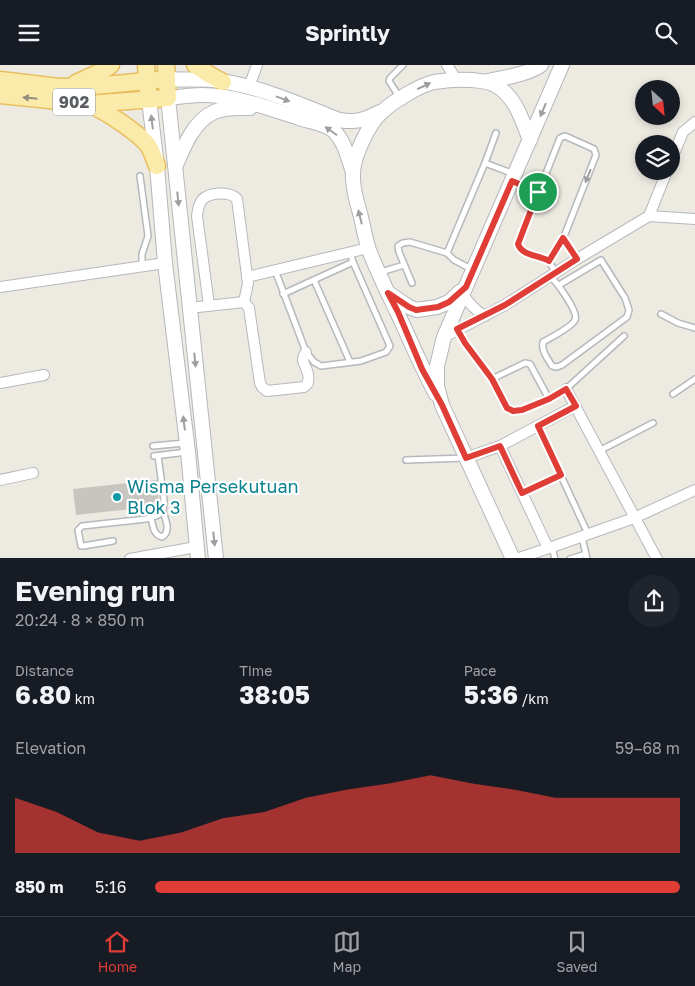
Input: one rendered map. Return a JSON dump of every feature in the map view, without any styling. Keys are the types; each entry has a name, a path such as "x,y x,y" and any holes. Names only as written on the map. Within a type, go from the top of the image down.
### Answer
{"main road":[{"path":"59,87 83,80 111,65"},
{"path":"146,65 165,263 187,447 197,553"},
{"path":"195,65 223,82"},
{"path":"216,558 166,72 248,87 339,120 348,121 363,120 381,112 400,99 432,83 456,79 488,81 518,74 541,65"},
{"path":"442,405 437,386 437,366 444,337 562,65"},
{"name":"902","path":"0,80 59,87 94,87 147,81 166,72"},
{"path":"488,81 499,87 514,104 530,140"},
{"name":"902","path":"0,95 88,103 168,98"},
{"path":"168,98 203,95 229,98 266,107 322,125 332,129 340,139 353,172 355,196 368,248 378,273 514,558"},
{"path":"88,103 107,113 139,136 149,146 157,166"},
{"path":"175,166 195,128 202,120 214,112 225,109 266,107"},
{"path":"353,172 358,151 366,134 381,112"},
{"path":"388,293 416,310 438,307 449,302 464,290"}],"street":[{"path":"248,87 257,65"},
{"path":"447,65 456,79"},
{"path":"680,139 683,132 695,123"},
{"path":"649,216 663,180"},
{"path":"209,305 196,216 198,205 203,198 208,195 226,193 233,195 237,199 248,283 244,302"},
{"path":"444,337 505,305 649,216 695,219"},
{"path":"247,277 275,270 352,257 368,248"},
{"path":"0,287 165,263"},
{"path":"464,290 469,304 484,316"},
{"path":"189,308 244,302"},
{"path":"244,302 249,308 262,387 267,391 304,387 308,383 308,376 303,361 303,356 306,352"},
{"path":"0,383 44,375"},
{"path":"566,389 656,558"},
{"path":"466,458 500,446 576,406"},
{"path":"500,446 550,548"},
{"path":"0,480 33,473"},
{"path":"517,558 634,517 695,490"},
{"path":"141,558 197,553"}],"lane":[{"path":"400,99 389,81 403,65"},
{"path":"448,253 496,133"},
{"path":"549,261 524,252 518,244 560,138 565,135 594,149 596,155 563,238 549,261 553,275 558,285 575,311 576,316 575,321 571,325 543,342 544,354 552,366 557,367 627,317 629,313 624,298 601,260 558,285"},
{"path":"485,163 538,192"},
{"path":"140,176 148,236 142,254 142,266"},
{"path":"563,238 577,259"},
{"path":"412,283 398,248 403,243 410,242 448,253 454,260 473,271"},
{"path":"275,270 283,294 306,352 314,362 321,366 361,361 386,352 390,346 352,257 314,280 283,294"},
{"path":"378,273 404,265"},
{"path":"314,280 350,363"},
{"path":"661,314 678,323 695,328"},
{"path":"549,399 530,364 525,363 492,379 507,408 513,411 522,410 549,399 566,389 624,336"},
{"path":"673,394 695,379"},
{"path":"599,451 652,423"},
{"path":"538,426 561,475 585,535 586,556"},
{"path":"153,446 187,447"},
{"path":"151,518 155,534 162,537 165,535 167,531 163,512 164,500 156,456 187,447"},
{"path":"406,460 466,458"},
{"path":"113,541 81,546 78,529 82,526 151,518 163,512"},
{"path":"550,548 554,558"}],"path":[{"path":"457,329 492,379"},
{"path":"522,493 561,475"}],"building":[{"name":"Wisma Persekutuan Blok 3","path":"157,480 159,506 76,515 73,489"}],"place":[{"name":"Wisma Persekutuan Blok 3","path":"117,497"}],"route":[{"path":"512,181 538,192 518,244 520,249 549,261 563,238 577,259 505,305 457,329 492,379 507,408 513,411 522,410 549,399 566,389 576,406 538,426 561,475 522,493 500,446 466,458 442,405 422,369 388,293 416,310 438,307 449,302 466,287 512,181"}]}
